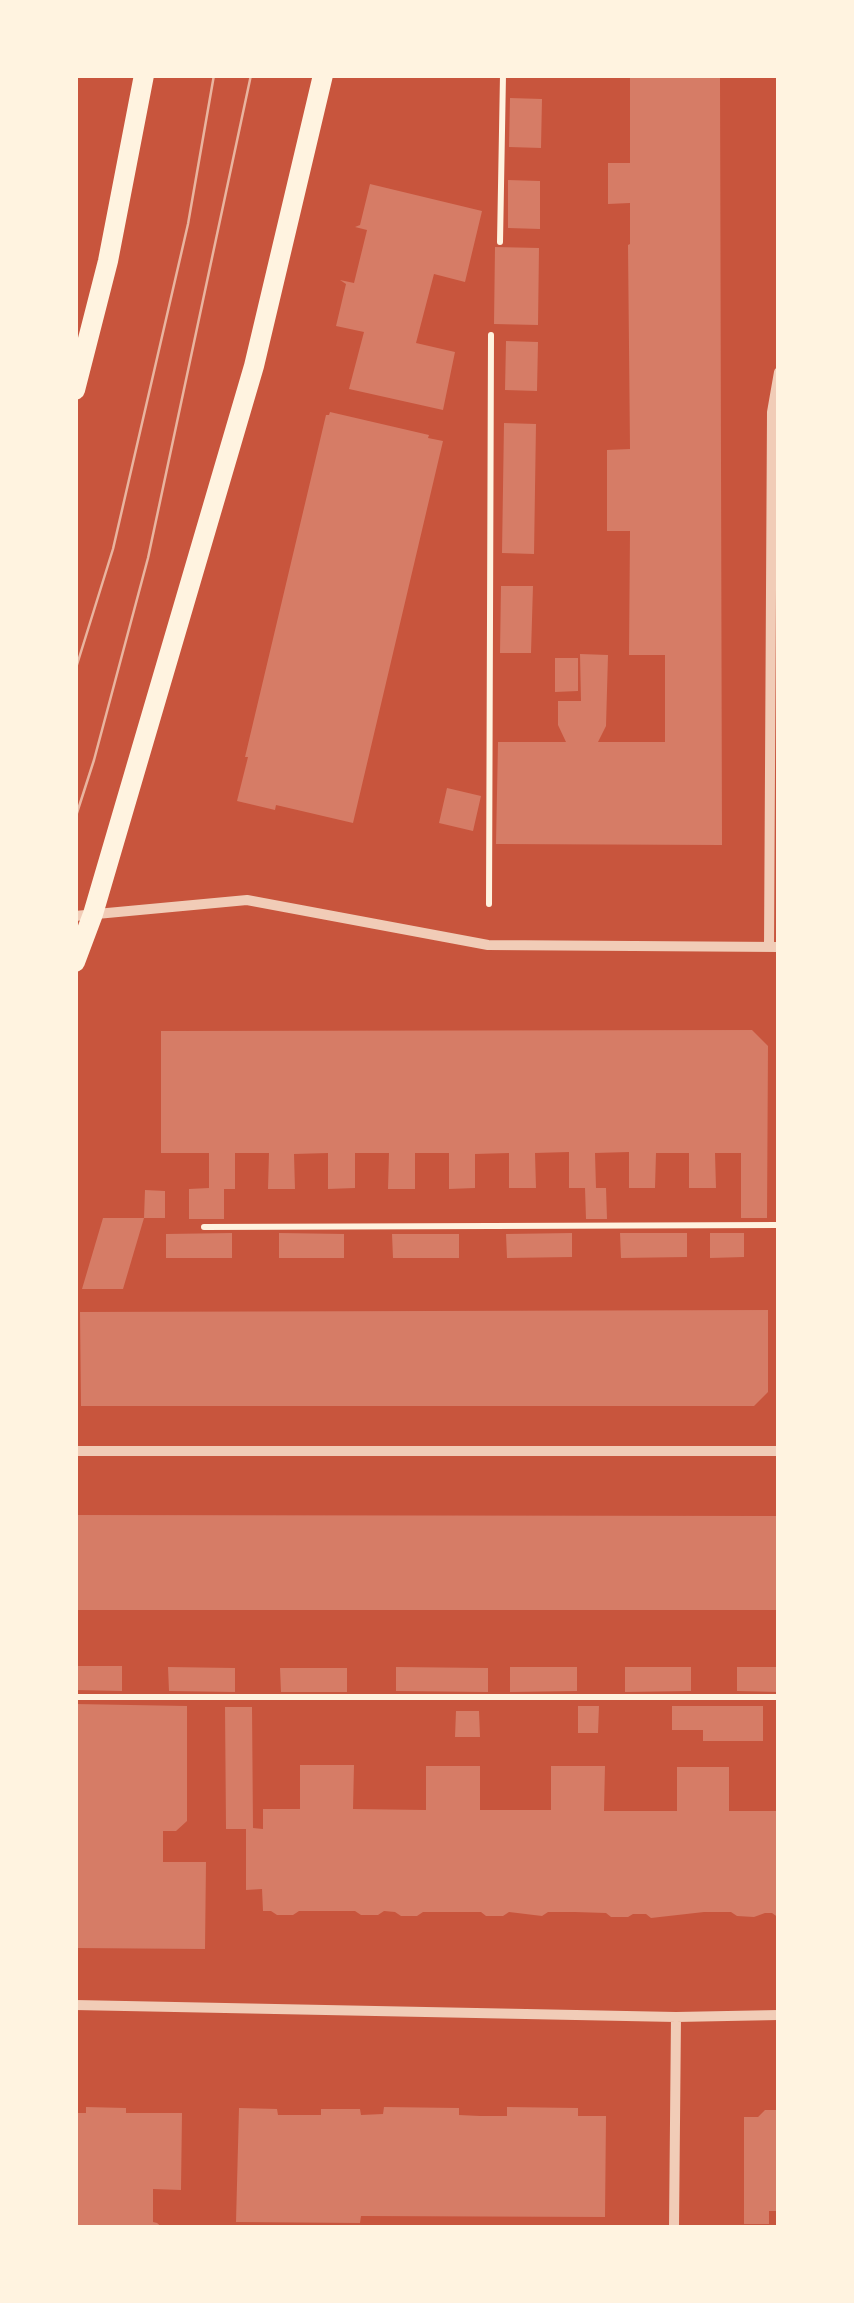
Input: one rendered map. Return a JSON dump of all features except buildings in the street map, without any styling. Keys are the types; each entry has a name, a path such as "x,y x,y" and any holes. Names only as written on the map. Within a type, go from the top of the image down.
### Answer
{"main road":[{"path":"75,390 108,260 144,75"},
{"path":"75,962 84,915 254,366 323,75"}],"street":[{"path":"84,915 246,900 488,946 774,947 772,412 779,372"},
{"path":"75,1451 779,1450"},
{"path":"75,2006 779,2016"},
{"path":"674,2228 676,2017"}],"path":[{"path":"500,242 503,75"},
{"path":"488,946 491,335"},
{"path":"204,1227 779,1225"},
{"path":"75,1696 779,1697"}],"tram line":[{"path":"75,671 113,549 188,224 214,75"},
{"path":"75,819 148,558 251,75"}]}
